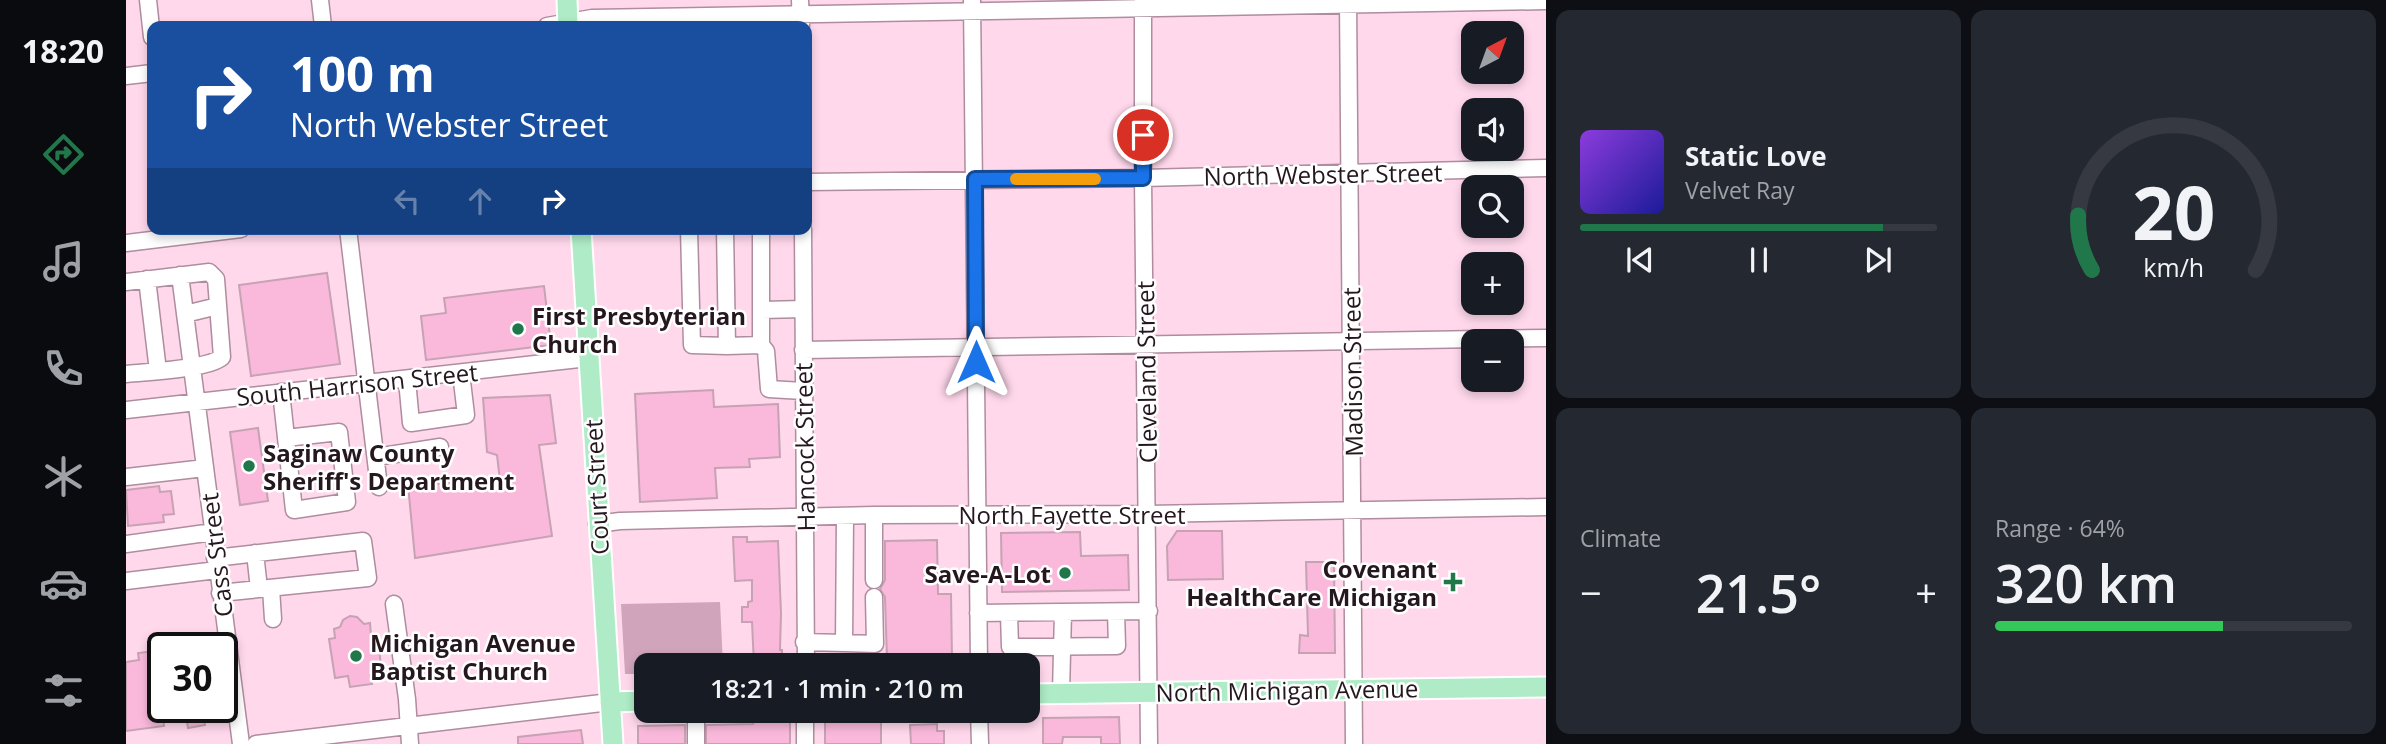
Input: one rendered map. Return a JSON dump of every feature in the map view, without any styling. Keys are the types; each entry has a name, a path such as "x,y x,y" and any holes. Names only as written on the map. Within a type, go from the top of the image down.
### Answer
{"main road":[{"path":"567,0 568,21"},
{"name":"Court Street","path":"581,235 597,524 613,744"},
{"name":"North Michigan Avenue","path":"1040,694 1546,687"},
{"path":"610,702 634,701"}],"street":[{"path":"148,0 150,21"},
{"path":"320,0 322,21"},
{"path":"582,21 592,18 800,14 972,6 1546,1"},
{"name":"Madison Street","path":"1348,2 1354,744"},
{"name":"Cleveland Street","path":"1143,4 1149,744"},
{"path":"972,6 979,653"},
{"path":"126,75 147,73"},
{"name":"North Webster Street","path":"812,182 1143,178 1546,168"},
{"path":"126,243 166,235"},
{"path":"349,235 379,487"},
{"path":"689,235 692,345 761,345"},
{"path":"725,235 727,346"},
{"path":"761,235 761,345 766,351 769,389 803,391"},
{"name":"Hancock Street","path":"803,235 805,653"},
{"path":"126,282 209,272 216,279 222,357 217,362 191,367 126,374"},
{"name":"Cass Street","path":"180,275 241,744"},
{"path":"147,279 158,371"},
{"path":"185,314 218,306"},
{"path":"761,310 803,309"},
{"path":"803,350 1546,338"},
{"name":"South Harrison Street","path":"126,410 588,358"},
{"path":"407,380 411,423 466,415 461,373"},
{"path":"281,392 286,438 294,510 347,502 339,432 286,438"},
{"path":"376,457 440,447"},
{"path":"126,477 205,468"},
{"name":"North Fayette Street","path":"597,524 620,521 874,515 1148,514 1546,507"},
{"path":"804,642 875,644 874,515"},
{"path":"844,643 845,517"},
{"path":"126,544 213,531"},
{"path":"126,581 216,564 255,553 363,541 368,578 220,593"},
{"path":"255,553 273,619"},
{"path":"394,604 407,699 410,744"},
{"path":"978,613 1149,611"},
{"path":"1061,694 1063,612"},
{"path":"1009,613 1010,647 1062,648 1117,646 1116,612"},
{"path":"256,744 610,702"},
{"path":"696,723 696,744"},
{"path":"805,723 805,744"},
{"path":"979,723 980,744"}],"shaded area":[{"path":"720,602 722,653 634,653 634,674 625,674 621,604"}],"building":[{"path":"327,273 340,364 251,376 239,285"},
{"path":"544,286 551,345 426,360 421,316 446,313 444,298"},
{"path":"713,390 714,407 778,404 780,457 749,459 750,467 715,468 717,498 640,502 635,394"},
{"path":"550,395 556,443 539,445 552,536 415,558 408,485 500,481 497,455 487,452 483,398"},
{"name":"Saginaw County Sheriff's Department","path":"258,428 268,501 240,505 230,432"},
{"path":"159,486 160,492 171,491 174,514 163,515 164,522 128,526 126,490"},
{"path":"1177,531 1222,531 1223,579 1168,580 1167,546"},
{"name":"Save-A-Lot","path":"1080,532 1081,556 1128,555 1129,590 1002,592 1001,533"},
{"path":"733,537 747,537 747,542 778,541 782,653 753,653 752,622 742,622 742,607 748,607 748,602 752,601 752,580 735,581"},
{"path":"937,540 938,594 951,594 952,653 887,653 885,597 880,589 885,580 885,541"},
{"path":"1306,562 1334,562 1335,653 1299,653 1300,635 1308,636"},
{"name":"Michigan Avenue Baptist Church","path":"350,616 357,617 364,624 370,623 371,635 377,634 382,673 370,675 372,684 350,687 348,676 335,678 329,639 335,638 334,629 340,627 343,620"},
{"path":"147,652 147,723 164,723 164,726 126,731 126,662 139,660 138,653"},
{"path":"1119,717 1120,744 1101,744 1101,737 1063,737 1062,744 1043,744 1043,718"},
{"path":"187,723 205,723 205,725 188,728"},
{"path":"790,723 790,744 706,744 706,725"},
{"path":"825,723 881,723 881,744 825,744"},
{"path":"937,724 937,731 944,731 944,744 911,744 910,725"},
{"path":"685,725 685,744 638,744 638,726"},
{"path":"581,730 583,744 518,744 518,737"}],"slow traffic":[{"path":"1016,179 1095,179"}],"place":[{"name":"First Presbyterian Church","path":"518,329"},
{"name":"Saginaw County Sheriff's Department","path":"249,466"},
{"name":"Save-A-Lot","path":"1065,573"},
{"name":"Covenant HealthCare Michigan","path":"1453,582"},
{"name":"Michigan Avenue Baptist Church","path":"356,656"}],"route":[{"path":"976,362 975,179 1143,178 1143,135"}]}
